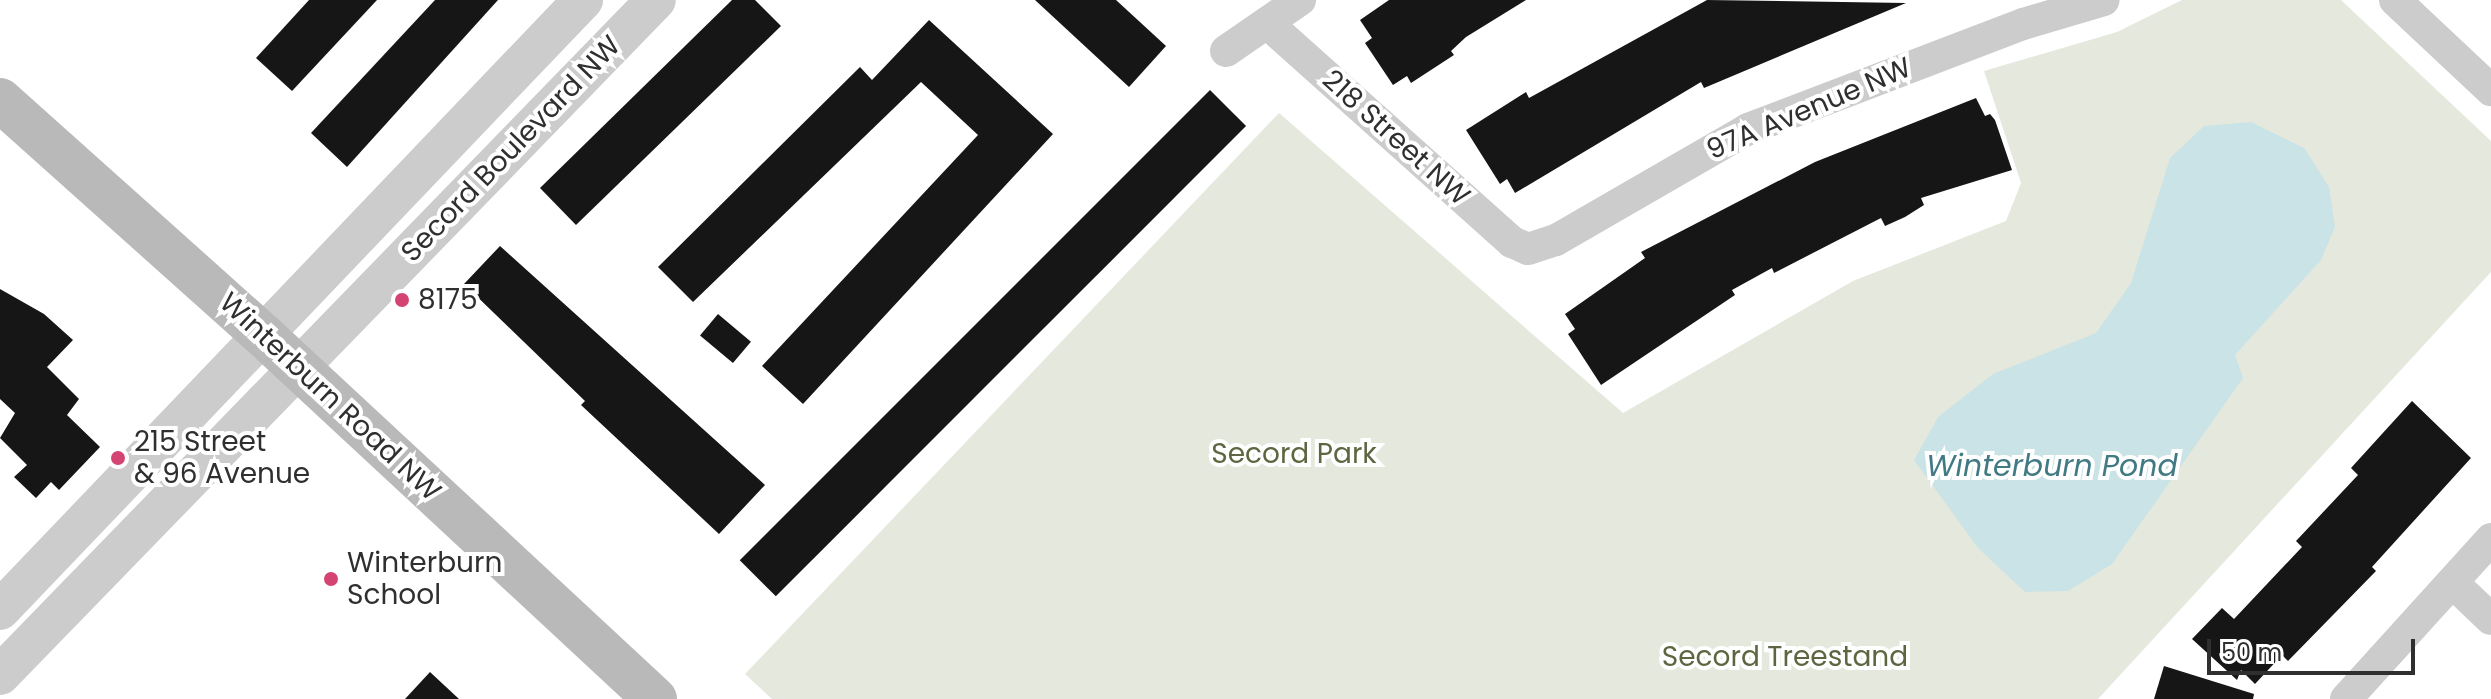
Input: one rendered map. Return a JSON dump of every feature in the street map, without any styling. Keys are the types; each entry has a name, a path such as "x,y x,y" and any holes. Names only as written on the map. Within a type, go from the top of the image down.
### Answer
{"main road":[{"name":"Winterburn Road NW","path":"0,100 301,369 655,699"}],"street":[{"name":"Secord Boulevard NW","path":"5,593 263,335 583,0"},
{"name":"Secord Boulevard NW","path":"0,675 301,369 517,139 656,0"},
{"path":"1226,51 1300,0"},
{"name":"97A Avenue NW","path":"1528,249 1556,240 1748,129 2010,29 2104,0"},
{"path":"2395,0 2491,90"},
{"name":"218 Street NW","path":"1267,23 1512,242 1528,249"},
{"path":"2346,699 2491,539"},
{"path":"2453,583 2491,619"},
{"path":"5,593 50,626"}],"green space":[{"path":"2182,0 2341,0 2491,141 2491,272 2098,699 772,699 745,674 1279,113 1623,413 1853,281 2006,221 2021,183 1984,71 2117,32"}],"water":[{"name":"Winterburn Pond","path":"2251,122 2304,148 2329,187 2335,227 2321,260 2235,355 2243,378 2112,564 2068,591 2025,592 1978,548 1914,460 1938,417 1993,374 2096,333 2131,283 2170,158 2204,126"}],"building":[{"path":"309,0 377,0 292,91 256,58"},
{"path":"435,0 498,0 347,167 311,133"},
{"path":"732,0 755,0 781,26 576,225 540,188"},
{"path":"1035,0 1116,0 1166,46 1129,87"},
{"path":"1389,0 1526,0 1466,37 1451,51 1454,55 1411,83 1407,76 1393,85 1365,43 1372,38 1360,20"},
{"path":"1707,0 1906,3 1704,88 1701,82 1515,193 1507,179 1500,184 1466,130 1526,92 1529,98"},
{"path":"929,20 1053,134 803,404 762,366 978,135 921,82 693,302 658,267 860,67 872,80"},
{"path":"1210,90 1246,126 776,596 740,560"},
{"path":"1976,98 1985,116 1990,114 1995,120 2012,170 1921,198 1924,205 1905,217 1885,226 1881,218 1774,273 1772,268 1732,290 1735,295 1601,385 1568,334 1575,329 1565,314 1645,258 1641,252 1815,162"},
{"path":"500,246 765,485 719,534 581,405 585,401 464,284"},
{"path":"0,289 44,314 73,340 47,367 79,399 67,415 100,447 59,490 51,482 36,498 14,477 27,465 0,438 15,413 0,399"},
{"path":"718,314 751,342 733,363 700,335"},
{"path":"2412,401 2471,458 2372,567 2376,571 2288,661 2282,655 2255,684 2241,670 2237,680 2192,639 2222,608 2234,619 2302,547 2296,541 2358,475 2351,468"},
{"path":"2164,666 2254,694 2253,699 2154,699"},
{"path":"430,672 459,699 405,699"}],"place":[{"name":"8175","path":"402,300"},
{"name":"215 Street & 96 Avenue","path":"118,458"},
{"name":"Winterburn School","path":"331,579"}],"park label":[{"name":"Secord Park","path":"1294,454"},
{"name":"Secord Treestand","path":"1785,657"}]}
